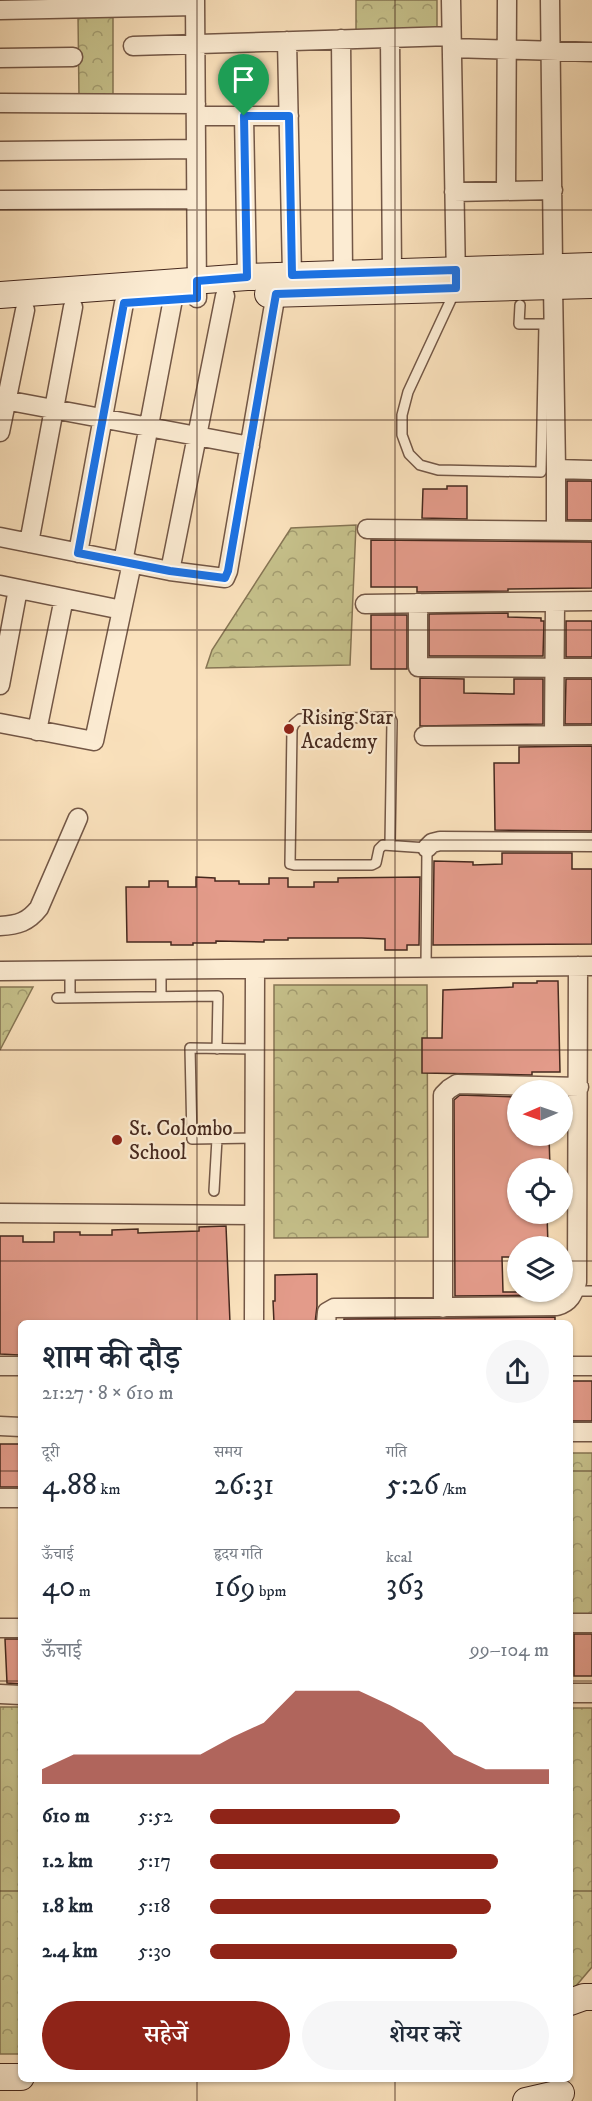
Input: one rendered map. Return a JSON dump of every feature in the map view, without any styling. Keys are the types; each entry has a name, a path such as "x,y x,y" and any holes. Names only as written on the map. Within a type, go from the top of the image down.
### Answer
{"street":[{"path":"451,0 456,279"},
{"path":"507,0 507,190"},
{"path":"550,0 556,531"},
{"path":"0,10 80,4 195,3 196,110 196,199 189,293 148,427 122,610 94,741 0,723"},
{"path":"390,38 392,272"},
{"path":"133,46 390,38 452,42 506,49 592,52"},
{"path":"341,39 343,273"},
{"path":"0,537 170,571 221,578 227,575 250,446 284,284 289,116 287,40"},
{"path":"0,58 74,57"},
{"path":"0,103 196,110 244,116 289,116"},
{"path":"244,116 247,277"},
{"path":"0,151 196,149"},
{"path":"454,192 552,190"},
{"path":"0,200 196,199"},
{"path":"0,432 13,311 124,303 189,293 247,277 284,284 553,276 592,266"},
{"path":"0,295 189,293 225,296 343,273 392,272 456,279"},
{"path":"553,276 592,285"},
{"path":"170,571 225,296"},
{"path":"78,553 124,303"},
{"path":"29,543 73,307"},
{"path":"3,400 250,446"},
{"path":"556,469 592,470"},
{"path":"367,529 592,531"},
{"path":"0,585 122,610"},
{"path":"0,685 18,589"},
{"path":"37,731 64,598"},
{"path":"365,604 592,601"},
{"path":"554,735 555,602"},
{"path":"418,603 417,667 592,668"},
{"path":"424,736 592,735"},
{"path":"0,926 21,924 31,918 39,908 78,818"},
{"path":"427,848 432,843 440,841 592,842"},
{"path":"0,971 585,966 579,1087 577,1282 583,1291 567,1303 557,1306 334,1308 327,1312 326,1320"},
{"path":"254,1320 255,969"},
{"path":"443,1308 443,1095 457,1084 579,1087"},
{"path":"0,1213 254,1215"},
{"path":"0,1366 18,1366"},
{"path":"573,1366 592,1366"},
{"path":"0,1426 18,1426"},
{"path":"573,1432 592,1432"},
{"path":"0,1498 18,1498"},
{"path":"573,1623 592,1623"},
{"path":"0,1628 18,1628"},
{"path":"573,1693 592,1693"},
{"path":"0,1694 18,1695"},
{"path":"0,2077 18,2077"},
{"path":"526,2101 562,2091"}],"lane":[{"path":"456,279 408,392 402,415 402,435 409,454 420,465 438,470 541,472 544,324 519,324 520,305"},
{"path":"390,844 392,721 390,717 300,719 292,729 288,857 290,864 372,865 376,863 379,849 383,845 427,848 426,967"},
{"path":"161,969 161,996"},
{"path":"70,970 70,997"},
{"path":"57,998 218,996 217,1048"},
{"path":"255,1050 190,1048 192,1139 255,1138"},
{"path":"214,1191 216,1139"}],"green space":[{"path":"356,0 437,0 437,31 356,32"},
{"path":"78,16 113,16 113,98 79,98"},
{"path":"356,525 350,665 206,668 212,650 291,528"},
{"path":"274,985 427,985 428,1237 274,1238"},
{"path":"0,987 33,987 0,1050"},
{"path":"573,1453 592,1453 592,1619 573,1619"},
{"path":"0,1707 18,1707 18,2054 0,2054"},
{"path":"573,1708 592,1708 592,1967 573,1989"}],"building":[{"path":"567,481 592,481 592,520 567,520"},
{"path":"447,486 467,486 467,519 422,518 423,489 447,489"},
{"path":"371,540 592,542 592,588 417,592 417,587 371,587"},
{"path":"508,613 508,617 541,618 541,621 544,621 543,656 429,656 429,614"},
{"path":"371,615 407,615 407,669 371,669"},
{"path":"566,621 592,621 592,657 566,657"},
{"path":"420,678 464,679 464,693 514,694 514,679 543,679 543,724 420,726"},
{"path":"566,679 592,679 592,724 565,724"},
{"path":"592,746 592,831 495,830 494,763 519,763 519,747"},
{"path":"502,853 572,853 572,869 592,869 592,944 433,945 434,861 473,862 473,865 502,864"},
{"path":"196,877 215,878 215,881 239,881 239,884 269,884 269,878 288,878 288,887 314,887 314,882 338,882 338,878 420,877 419,945 407,945 407,950 385,950 385,939 362,938 288,938 288,940 264,940 264,942 216,941 216,943 193,943 193,945 171,945 171,942 127,942 126,887 149,887 149,881 168,881 168,887 196,887"},
{"path":"537,981 558,981 560,1072 532,1072 532,1075 422,1073 422,1038 442,1038 443,990 513,987 513,983 537,983"},
{"path":"460,1095 507,1097 507,1146 549,1146 550,1158 507,1158 507,1224 547,1224 548,1236 507,1236 507,1257 502,1257 503,1292 507,1292 507,1295 455,1296 454,1100"},
{"path":"226,1226 230,1320 18,1320 18,1355 0,1354 0,1236 23,1236 23,1242 54,1242 54,1232 112,1235 112,1230 138,1229 138,1233 199,1231 199,1227"},
{"path":"317,1274 315,1320 274,1320 275,1275"},
{"path":"555,1317 555,1320 344,1319"},
{"path":"573,1381 592,1381 592,1421 573,1421"},
{"path":"0,1444 18,1444 18,1487 0,1487"},
{"path":"574,1634 592,1634 592,1676 574,1676"},
{"path":"5,1639 18,1639 18,1684 7,1683"}],"place":[{"name":"Rising Star Academy","path":"289,729"},
{"name":"St. Colombo School","path":"117,1140"}],"route":[{"path":"244,116 289,116 292,275 456,270 456,288 276,294 225,578 170,571 78,553 124,303 197,298 197,281 247,277 244,116"}]}
